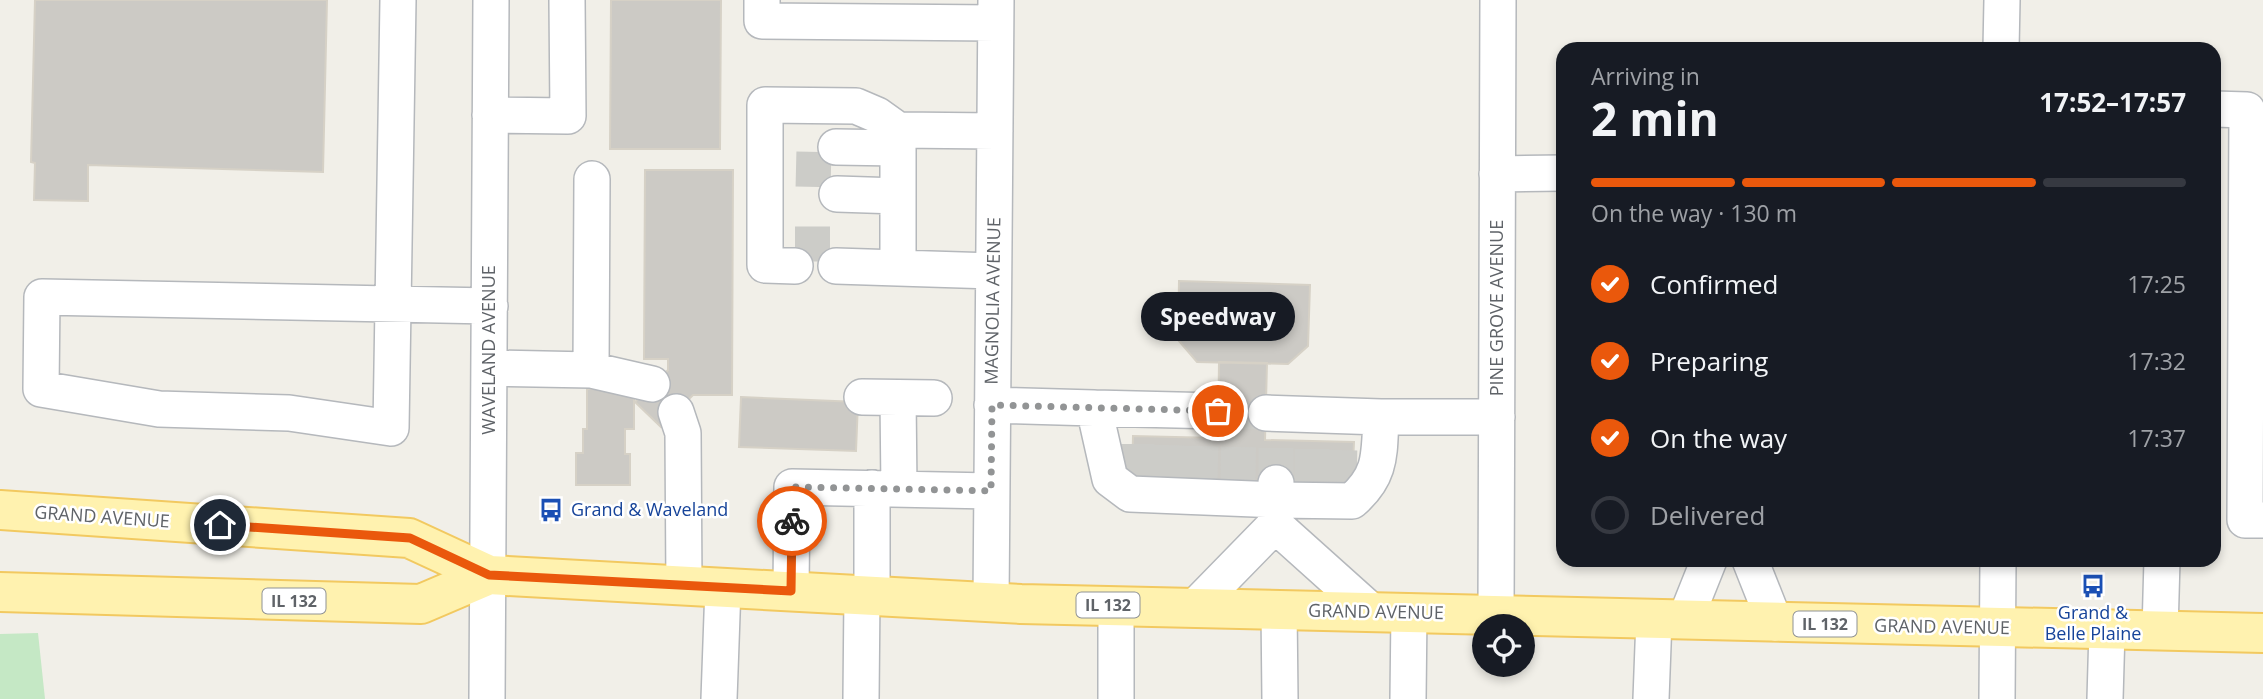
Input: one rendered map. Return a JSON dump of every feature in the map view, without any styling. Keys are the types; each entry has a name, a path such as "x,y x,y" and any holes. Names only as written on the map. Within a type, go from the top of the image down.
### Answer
{"main road":[{"name":"GRAND AVENUE","path":"0,510 410,538 489,575 991,602 1472,614"},
{"name":"GRAND AVENUE","path":"0,592 421,604 489,575"},
{"name":"GRAND AVENUE","path":"1535,616 2263,633"}],"street":[{"path":"398,0 393,304 391,428 289,413 159,409 41,389 42,297 393,304 490,306"},
{"name":"WAVELAND AVENUE","path":"487,699 491,0"},
{"path":"491,115 568,116 567,0"},
{"path":"762,0 762,21 922,11 996,11"},
{"name":"PINE GROVE AVENUE","path":"1496,614 1498,0"},
{"path":"2001,42 2002,0"},
{"name":"MAGNOLIA AVENUE","path":"991,602 996,11"},
{"path":"785,251 781,169 765,105 856,106 877,115 898,161 898,257"},
{"path":"2221,109 2247,110 2245,520 2263,520"},
{"path":"898,161 837,170 898,161 995,131"},
{"path":"1497,174 1556,173"},
{"path":"591,370 592,179"},
{"path":"836,255 898,257 993,271"},
{"path":"489,368 591,370 652,384"},
{"path":"862,397 934,398"},
{"path":"861,699 867,595 898,398"},
{"path":"992,405 1094,408 1176,422"},
{"path":"1094,408 1110,479 1130,494 1168,488 1238,490 1276,503 1391,612 1408,699"},
{"path":"676,412 683,433 684,586"},
{"path":"1194,608 1276,503 1325,492 1352,501 1370,486 1379,456 1381,417"},
{"path":"1273,422 1326,428 1381,417 1497,417"},
{"path":"791,591 792,487 991,491"},
{"path":"1651,699 1670,620 1704,567"},
{"path":"1752,567 1775,623"},
{"path":"1997,699 1998,567"},
{"path":"2160,631 2162,567"},
{"path":"719,699 723,587"},
{"path":"1116,606 1116,699"},
{"path":"1279,609 1280,699"},
{"path":"2105,699 2106,630"}],"green space":[{"path":"38,633 45,699 0,699 0,634"}],"building":[{"path":"35,0 327,0 323,172 88,165 88,201 34,200 35,163 31,162"},
{"path":"611,0 721,0 720,149 610,149"},
{"path":"645,170 733,170 732,395 693,395 661,427 635,402 668,370 668,359 644,359"},
{"path":"1179,281 1310,285 1308,346 1288,364 1197,362 1178,340"},
{"path":"1219,362 1267,363 1265,440 1354,442 1352,485 1132,479 1133,436 1218,438"},
{"path":"587,389 634,389 634,429 625,429 625,454 630,454 630,485 576,485 576,453 583,453 583,429 587,429"},
{"path":"741,397 858,402 856,451 739,447"}],"tunnel":[{"path":"796,169 838,170"},
{"path":"795,244 836,244"},
{"path":"1238,482 1239,413"},
{"path":"1137,436 1137,479"},
{"path":"1166,480 1167,437"},
{"path":"1200,481 1201,438"},
{"path":"1276,440 1276,483"},
{"path":"1312,441 1312,484"},
{"path":"1339,485 1340,441"}],"way so far":[{"path":"792,521 792,487 991,491 992,405 1218,411"}],"place":[{"name":"Speedway","path":"1218,411"},
{"name":"Grand & Waveland","path":"551,510"},
{"name":"Grand & Belle Plaine","path":"2093,586"}],"route":[{"path":"220,525 410,538 489,575 791,591 792,521"}]}
